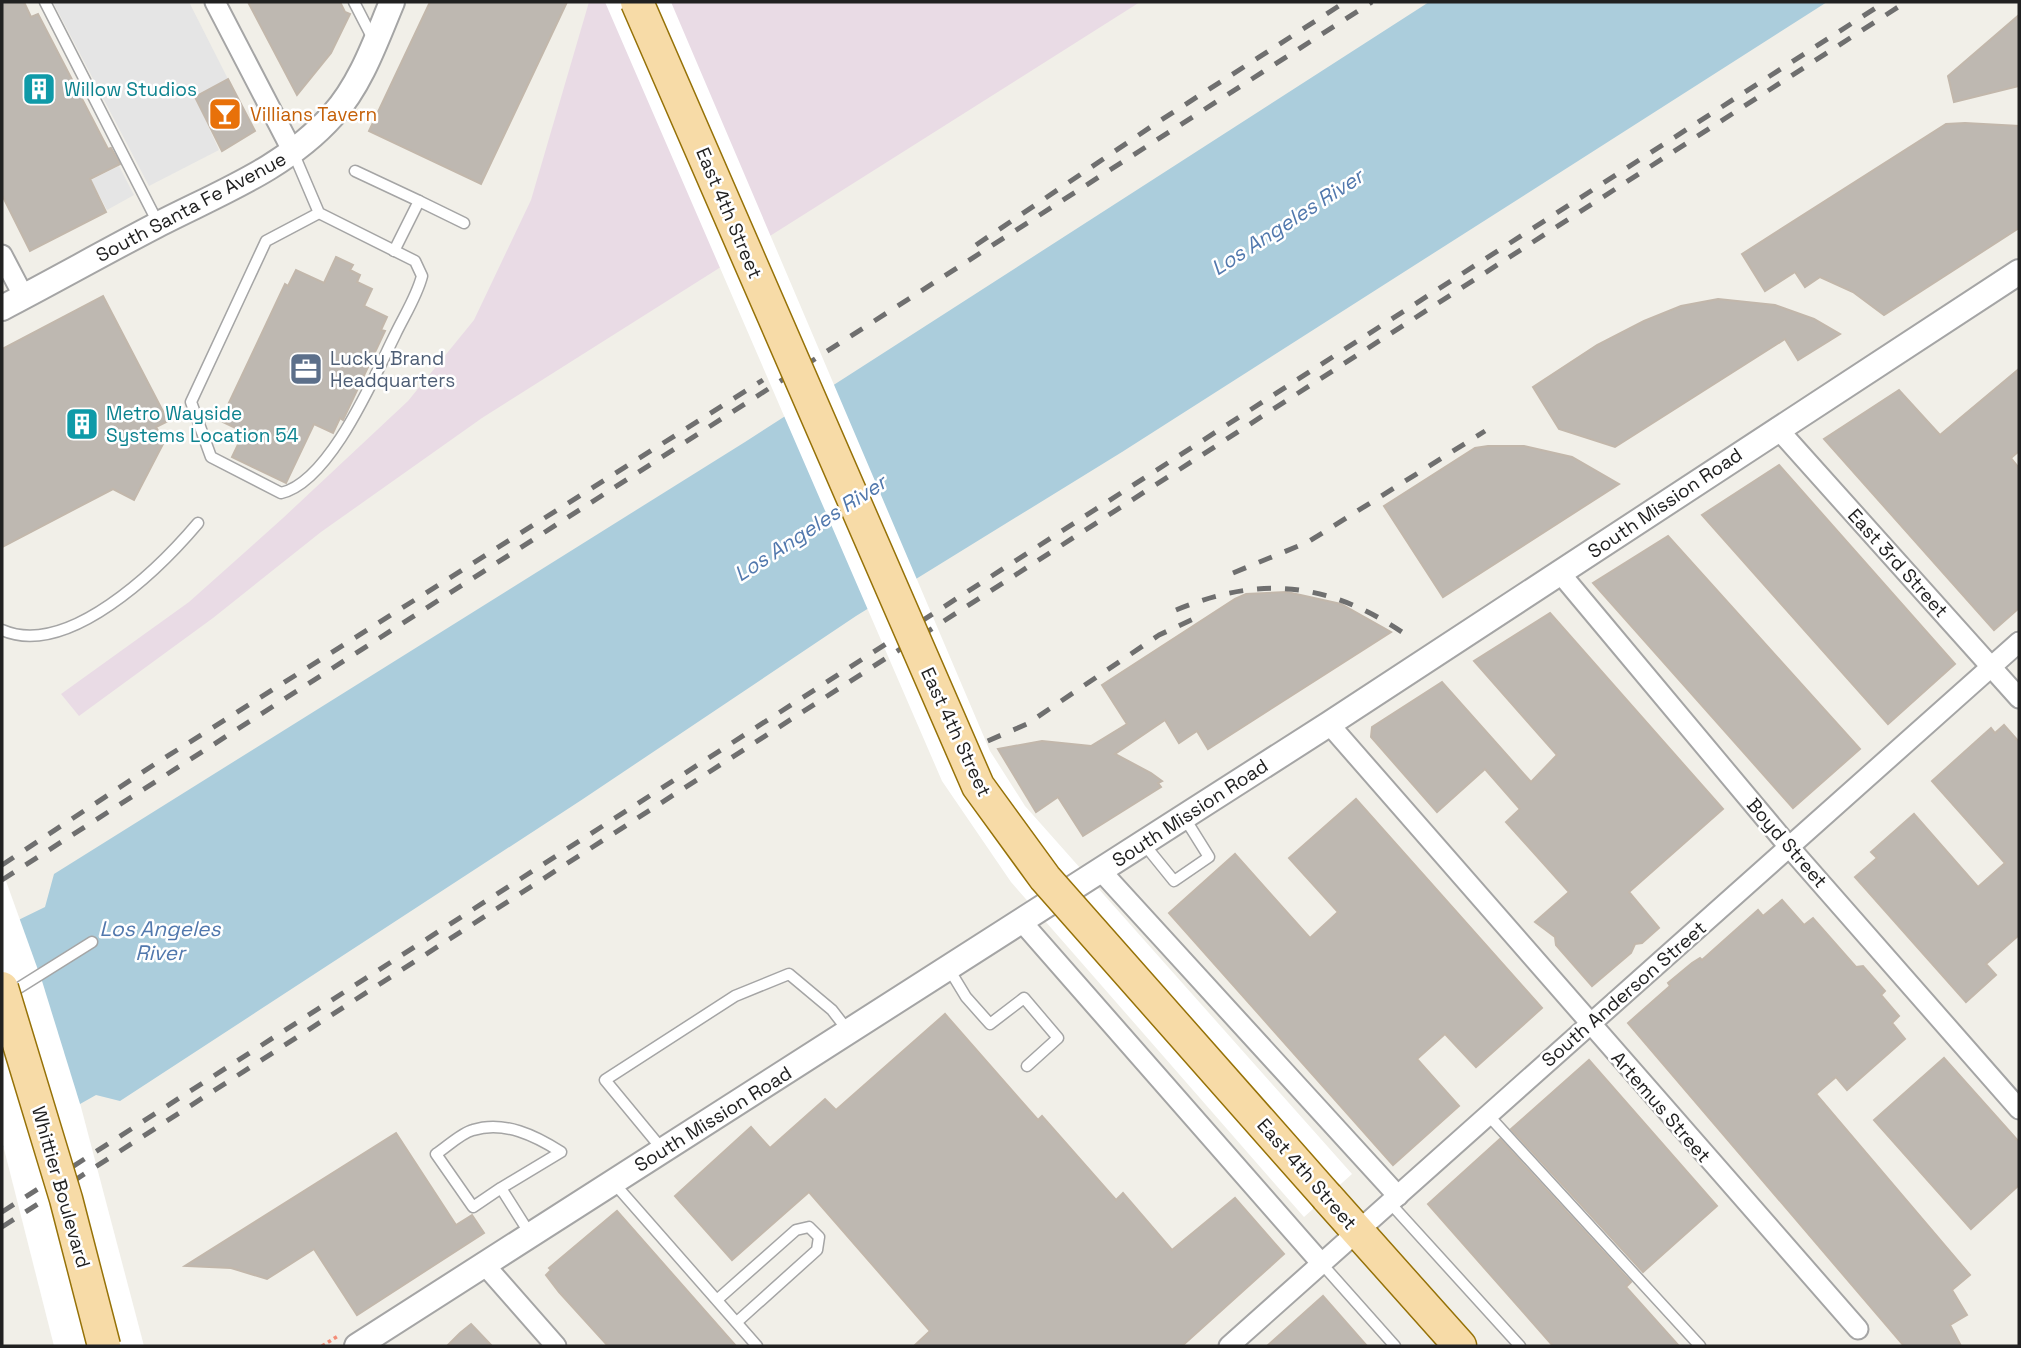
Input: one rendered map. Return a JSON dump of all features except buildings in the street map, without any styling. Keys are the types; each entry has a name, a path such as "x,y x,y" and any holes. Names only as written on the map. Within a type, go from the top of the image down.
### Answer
{"main road":[{"name":"East 4th Street","path":"637,2 983,793 1045,878 1460,1346"},
{"name":"Whittier Boulevard","path":"2,988 66,1199 104,1346"}],"street":[{"path":"215,2 293,152"},
{"name":"South Santa Fe Avenue","path":"13,303 159,224 255,176 293,152 334,115 349,95 392,2"},
{"path":"2,256 13,303"},
{"name":"South Mission Road","path":"357,1346 1329,724 1777,428 2016,281"},
{"name":"East 3rd Street","path":"1777,428 2019,698"},
{"name":"Boyd Street","path":"1560,573 1790,848 2019,1109"},
{"name":"South Anderson Street","path":"1239,1343 1394,1199 2019,642"},
{"name":"Artemus Street","path":"1329,724 1589,1025 1858,1329"},
{"path":"1101,870 1394,1199"},
{"path":"1022,922 1322,1264"},
{"path":"483,1263 556,1346"}],"lane":[{"path":"45,2 159,224"},
{"path":"354,2 374,42"},
{"path":"293,152 319,213 419,265 421,282 353,420 325,460 291,491 281,493 211,457 191,402 266,241 319,213"},
{"path":"355,171 464,223"},
{"path":"394,251 419,201"},
{"path":"2,630 17,637 70,629 89,618 174,552 198,523"},
{"path":"1143,843 1174,881 1209,857 1184,817"},
{"path":"2,999 92,942"},
{"path":"948,969 966,997 990,1024 1024,998 1058,1038 1027,1066"},
{"path":"663,1150 605,1080 735,996 789,974 832,1010 849,1033"},
{"path":"1488,1115 1700,1346"},
{"path":"505,1128 537,1137 561,1153 501,1188 473,1207 436,1154 472,1130 505,1128"},
{"path":"613,1182 738,1321 757,1346"},
{"path":"501,1188 530,1234"},
{"path":"1394,1199 1520,1346"},
{"path":"718,1299 796,1230 810,1227 819,1237 817,1250 738,1321"},
{"path":"1322,1264 1395,1346"}],"shaded area":[{"path":"53,2 189,2 228,79 195,97 219,150 149,186"},
{"path":"589,2 1140,2 482,418 321,532 213,618 79,716 61,694 189,602 283,518 408,401 474,320 531,200"},
{"path":"119,166 134,195 107,210 91,180"}],"water":[{"name":"Los Angeles River","path":"1429,2 1827,2 1122,452 856,616 583,799 120,1101 96,1095 2,1148 2,928 45,907 54,874 745,442"}],"pier":[{"path":"605,2 671,2 990,751 1025,806 1352,1174 1304,1217 1011,882 942,781"},
{"path":"2,870 42,981 81,1107 144,1346 54,1346 2,1141"}],"railway":[{"path":"976,245 1158,122 1345,2"},
{"path":"2,880 1372,2"},
{"path":"2,1212 1885,2"},
{"path":"2,1227 1906,2"},
{"path":"2,865 155,764 763,380"},
{"path":"1233,573 1308,542 1485,431"},
{"path":"1176,610 1237,592 1294,589 1349,603 1405,634"},
{"path":"962,752 1027,724 1159,635 1200,616"}],"place":[{"name":"Willow Studios","path":"39,89"},
{"name":"Villians Tavern","path":"225,114"},
{"name":"Lucky Brand Headquarters","path":"306,369"},
{"name":"Metro Wayside Systems Location 54","path":"82,424"}]}
